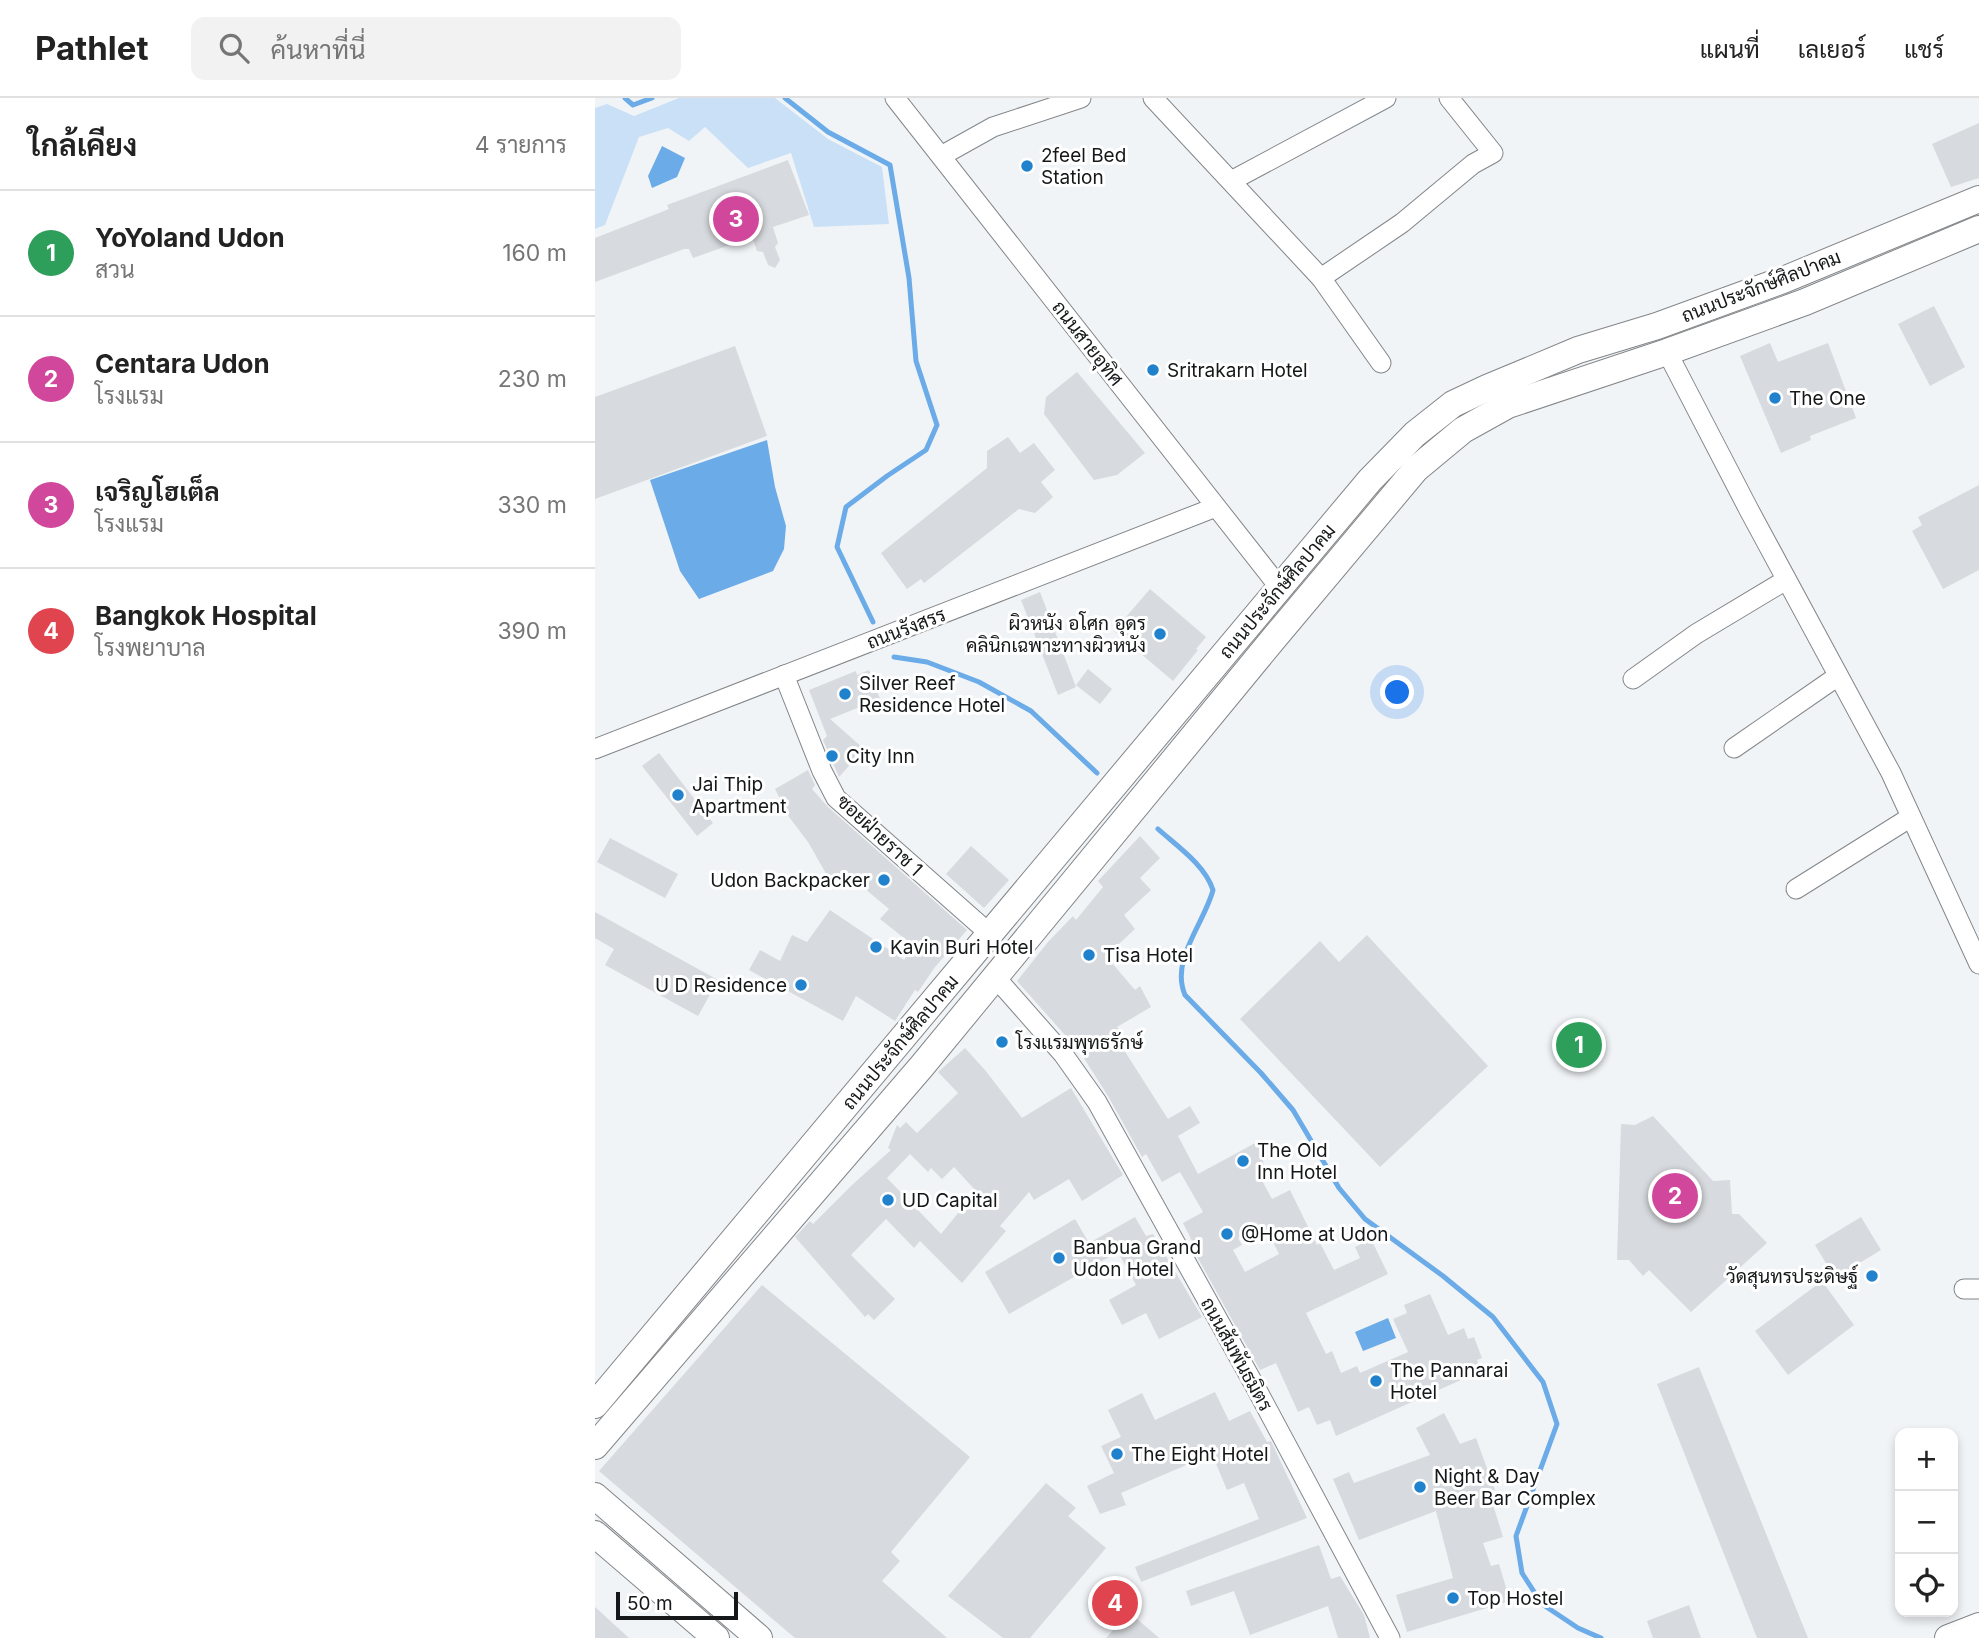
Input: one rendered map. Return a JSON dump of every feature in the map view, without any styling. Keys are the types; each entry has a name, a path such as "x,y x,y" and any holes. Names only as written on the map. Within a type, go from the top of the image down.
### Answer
{"street":[{"name":"ถนนสายอุทิศ","path":"895,98 1279,588"},
{"path":"941,156 993,128 1081,98"},
{"path":"1153,98 1321,278 1381,363"},
{"path":"1231,181 1386,98"},
{"path":"1321,278 1402,223 1473,164 1493,153 1449,98"},
{"name":"ถนนประจักษ์ศิลปาคม","path":"595,1405 1370,480 1415,434 1453,404 1487,387 1578,350 1657,326 1783,280 1979,199"},
{"name":"ถนนประจักษ์ศิลปาคม","path":"595,1446 808,1201 996,978 1296,611 1416,469 1463,430 1509,405 1805,302 1979,229"},
{"path":"1657,326 1667,352 1786,580 1891,773 1979,964"},
{"name":"ถนนรังสรร","path":"595,749 1216,507"},
{"path":"1633,679 1696,634 1786,580"},
{"path":"1279,588 1296,611"},
{"name":"ซอยฝ่ายราช 1","path":"785,675 822,771 836,798 990,934"},
{"path":"1734,748 1838,676"},
{"path":"1137,759 1160,780"},
{"path":"1796,889 1911,817"},
{"path":"971,957 996,978"},
{"name":"ถนนสัมพันธมิตร","path":"996,978 1063,1054 1097,1102 1256,1388 1390,1638"},
{"path":"785,1180 808,1201"},
{"path":"750,1222 772,1243"},
{"path":"595,1496 759,1638"},
{"path":"595,1534 716,1638"},
{"path":"1948,1638 1979,1626"}],"shaded area":[{"path":"679,98 775,98 828,139 882,167 889,224 814,227 791,153 748,168 705,127 689,141 668,128 639,137 605,225 595,229 595,108 607,104 634,116"}],"water":[{"path":"662,146 685,158 677,177 652,188 648,176"},
{"path":"767,440 775,487 786,526 784,549 773,571 699,599 680,571 650,480"},
{"path":"1388,1318 1396,1338 1363,1351 1355,1332"}],"building":[{"path":"1979,123 1979,178 1951,187 1932,144"},
{"path":"788,160 809,215 773,227 778,243 775,247 780,260 775,268 768,265 763,252 757,251 752,237 693,258 689,249 684,249 595,282 595,238 669,209 667,205"},
{"path":"1934,306 1965,367 1930,386 1898,324"},
{"path":"1770,343 1778,362 1828,343 1856,418 1810,436 1811,440 1781,453 1740,356"},
{"path":"735,346 767,436 595,499 595,397"},
{"path":"1077,372 1145,453 1117,475 1094,480 1044,414 1046,397"},
{"path":"1008,437 1020,453 1034,443 1055,470 1041,482 1053,497 1035,513 1019,509 924,583 921,579 907,589 881,553 987,468 987,451"},
{"path":"1979,485 1979,570 1943,589 1912,531 1922,525 1918,517"},
{"name":"ผิวหนัง อโศก อุดร คลินิกเฉพาะทางผิวหนัง","path":"1150,589 1206,637 1173,681 1114,631"},
{"path":"1040,592 1076,687 1058,695 1021,600"},
{"path":"1088,669 1112,689 1100,704 1076,685"},
{"name":"Silver Reef Residence Hotel","path":"869,670 880,699 830,719 864,749 839,777 823,740 827,736 809,690 856,671 857,675"},
{"name":"Jai Thip Apartment","path":"659,753 713,823 697,836 642,766"},
{"path":"808,770 815,785 812,789 828,807 967,930 935,967 918,992 915,990 895,1021 856,996 843,1021 749,970 760,950 780,961 792,935 807,942 830,910 904,960 914,946 880,919 889,909 852,878 843,889 828,877 808,842 789,817 775,789"},
{"path":"1140,836 1160,858 1140,878 1151,890 1124,915 1135,929 1106,956 1135,990 1140,986 1151,1007 1117,1027 1128,1043 1122,1047 1168,1119 1190,1106 1200,1123 1178,1136 1198,1174 1259,1141 1265,1170 1258,1173 1272,1199 1290,1190 1317,1245 1320,1243 1334,1270 1360,1258 1355,1247 1371,1239 1388,1274 1306,1313 1326,1354 1332,1351 1341,1373 1357,1366 1360,1373 1408,1352 1393,1319 1407,1313 1404,1305 1430,1294 1448,1335 1464,1328 1468,1339 1474,1337 1482,1358 1477,1360 1481,1371 1336,1436 1330,1420 1317,1425 1309,1407 1298,1412 1276,1363 1260,1370 1195,1253 1183,1223 1203,1212 1180,1172 1162,1182 1146,1154 1142,1157 1080,1052 1017,981 1048,942 1073,916 1076,920 1103,887 1098,881","holes":["1264,1224 1279,1254 1245,1272 1233,1250 1242,1245 1238,1238"]},
{"path":"610,838 678,874 665,898 597,862"},
{"path":"971,846 1009,880 984,908 946,874"},
{"path":"595,912 718,980 698,1016 605,965 614,949 595,938"},
{"path":"1367,935 1488,1066 1380,1167 1240,1019 1320,941 1339,962"},
{"path":"965,1048 1022,1118 1071,1088 1123,1175 1082,1201 1069,1179 1034,1200 1029,1192 1000,1226 1006,1231 962,1283 920,1241 914,1248 886,1219 851,1255 895,1299 874,1320 868,1314 865,1317 795,1237 810,1221 813,1224 891,1150 888,1148 897,1125 900,1128 906,1122 917,1133 958,1093 938,1072","holes":["910,1154 928,1172 931,1168 942,1179 954,1167 976,1191 941,1234 887,1178"]},
{"path":"1653,1116 1713,1181 1730,1180 1732,1214 1739,1214 1767,1243 1691,1312 1649,1270 1643,1276 1629,1260 1617,1260 1621,1124 1635,1125"},
{"path":"1135,1217 1146,1236 1153,1234 1202,1317 1159,1339 1146,1313 1122,1325 1109,1300 1136,1285 1118,1252 1009,1314 985,1272 1075,1219 1089,1243"},
{"path":"1861,1217 1881,1250 1835,1278 1815,1245"},
{"path":"1822,1281 1854,1325 1788,1375 1755,1331"},
{"path":"762,1285 970,1457 891,1552 900,1561 882,1581 947,1638 795,1638 599,1471"},
{"path":"1699,1367 1808,1638 1757,1638 1657,1384"},
{"path":"1215,1392 1229,1421 1250,1411 1267,1442 1271,1441 1307,1518 1141,1582 1135,1567 1259,1519 1244,1483 1227,1490 1212,1454 1121,1493 1126,1505 1100,1514 1087,1486 1114,1473 1101,1446 1121,1437 1108,1410 1142,1393 1155,1420"},
{"path":"1444,1413 1460,1444 1476,1438 1495,1490 1489,1492 1503,1537 1483,1543 1491,1566 1499,1564 1510,1601 1407,1632 1396,1595 1453,1578 1436,1511 1359,1540 1333,1479 1349,1472 1354,1483 1430,1455 1416,1428"},
{"path":"1046,1483 1076,1508 1068,1516 1106,1548 1030,1638 1003,1638 948,1596"},
{"path":"1319,1545 1331,1579 1340,1576 1364,1615 1370,1638 1338,1638 1328,1606 1250,1635 1234,1591 1191,1606 1186,1591"},
{"path":"1689,1605 1701,1638 1653,1638 1647,1621"},
{"path":"595,1607 629,1638 595,1638"},
{"path":"1129,1612 1159,1638 1106,1638"}],"waterway":[{"path":"625,98 633,105 652,98"},
{"path":"785,98 828,132 890,165 909,278 916,361 937,425 926,450 846,507 837,547 873,622"},
{"path":"894,657 927,662 979,682 1031,711 1097,773"},
{"path":"1158,829 1197,864 1213,890 1185,955 1182,969 1185,995 1293,1110 1339,1188 1365,1219 1443,1276 1493,1317 1543,1382 1557,1424 1516,1536 1522,1573 1542,1604 1578,1628 1601,1638"}],"place":[{"name":"2feel Bed Station","path":"1027,166"},
{"name":"เจริญโฮเต็ล","path":"736,219"},
{"name":"Sritrakarn Hotel","path":"1153,370"},
{"name":"The One","path":"1775,398"},
{"name":"ผิวหนัง อโศก อุดร คลินิกเฉพาะทางผิวหนัง","path":"1160,634"},
{"name":"Silver Reef Residence Hotel","path":"845,694"},
{"name":"City Inn","path":"832,756"},
{"name":"Jai Thip Apartment","path":"678,795"},
{"name":"Udon Backpacker","path":"884,880"},
{"name":"Kavin Buri Hotel","path":"876,947"},
{"name":"Tisa Hotel","path":"1089,955"},
{"name":"U D Residence","path":"801,985"},
{"name":"โรงเเรมพุทธรักษ์","path":"1002,1042"},
{"name":"YoYoland Udon","path":"1579,1045"},
{"name":"The Old Inn Hotel","path":"1243,1161"},
{"name":"Centara Udon","path":"1675,1196"},
{"name":"UD Capital","path":"888,1200"},
{"name":"@Home at Udon","path":"1227,1234"},
{"name":"Banbua Grand Udon Hotel","path":"1059,1258"},
{"name":"วัดสุนทรประดิษฐ์","path":"1872,1276"},
{"name":"The Pannarai Hotel","path":"1376,1381"},
{"name":"The Eight Hotel","path":"1117,1454"},
{"name":"Night & Day Beer Bar Complex","path":"1420,1487"},
{"name":"Top Hostel","path":"1453,1598"},
{"name":"Bangkok Hospital","path":"1115,1603"}]}
